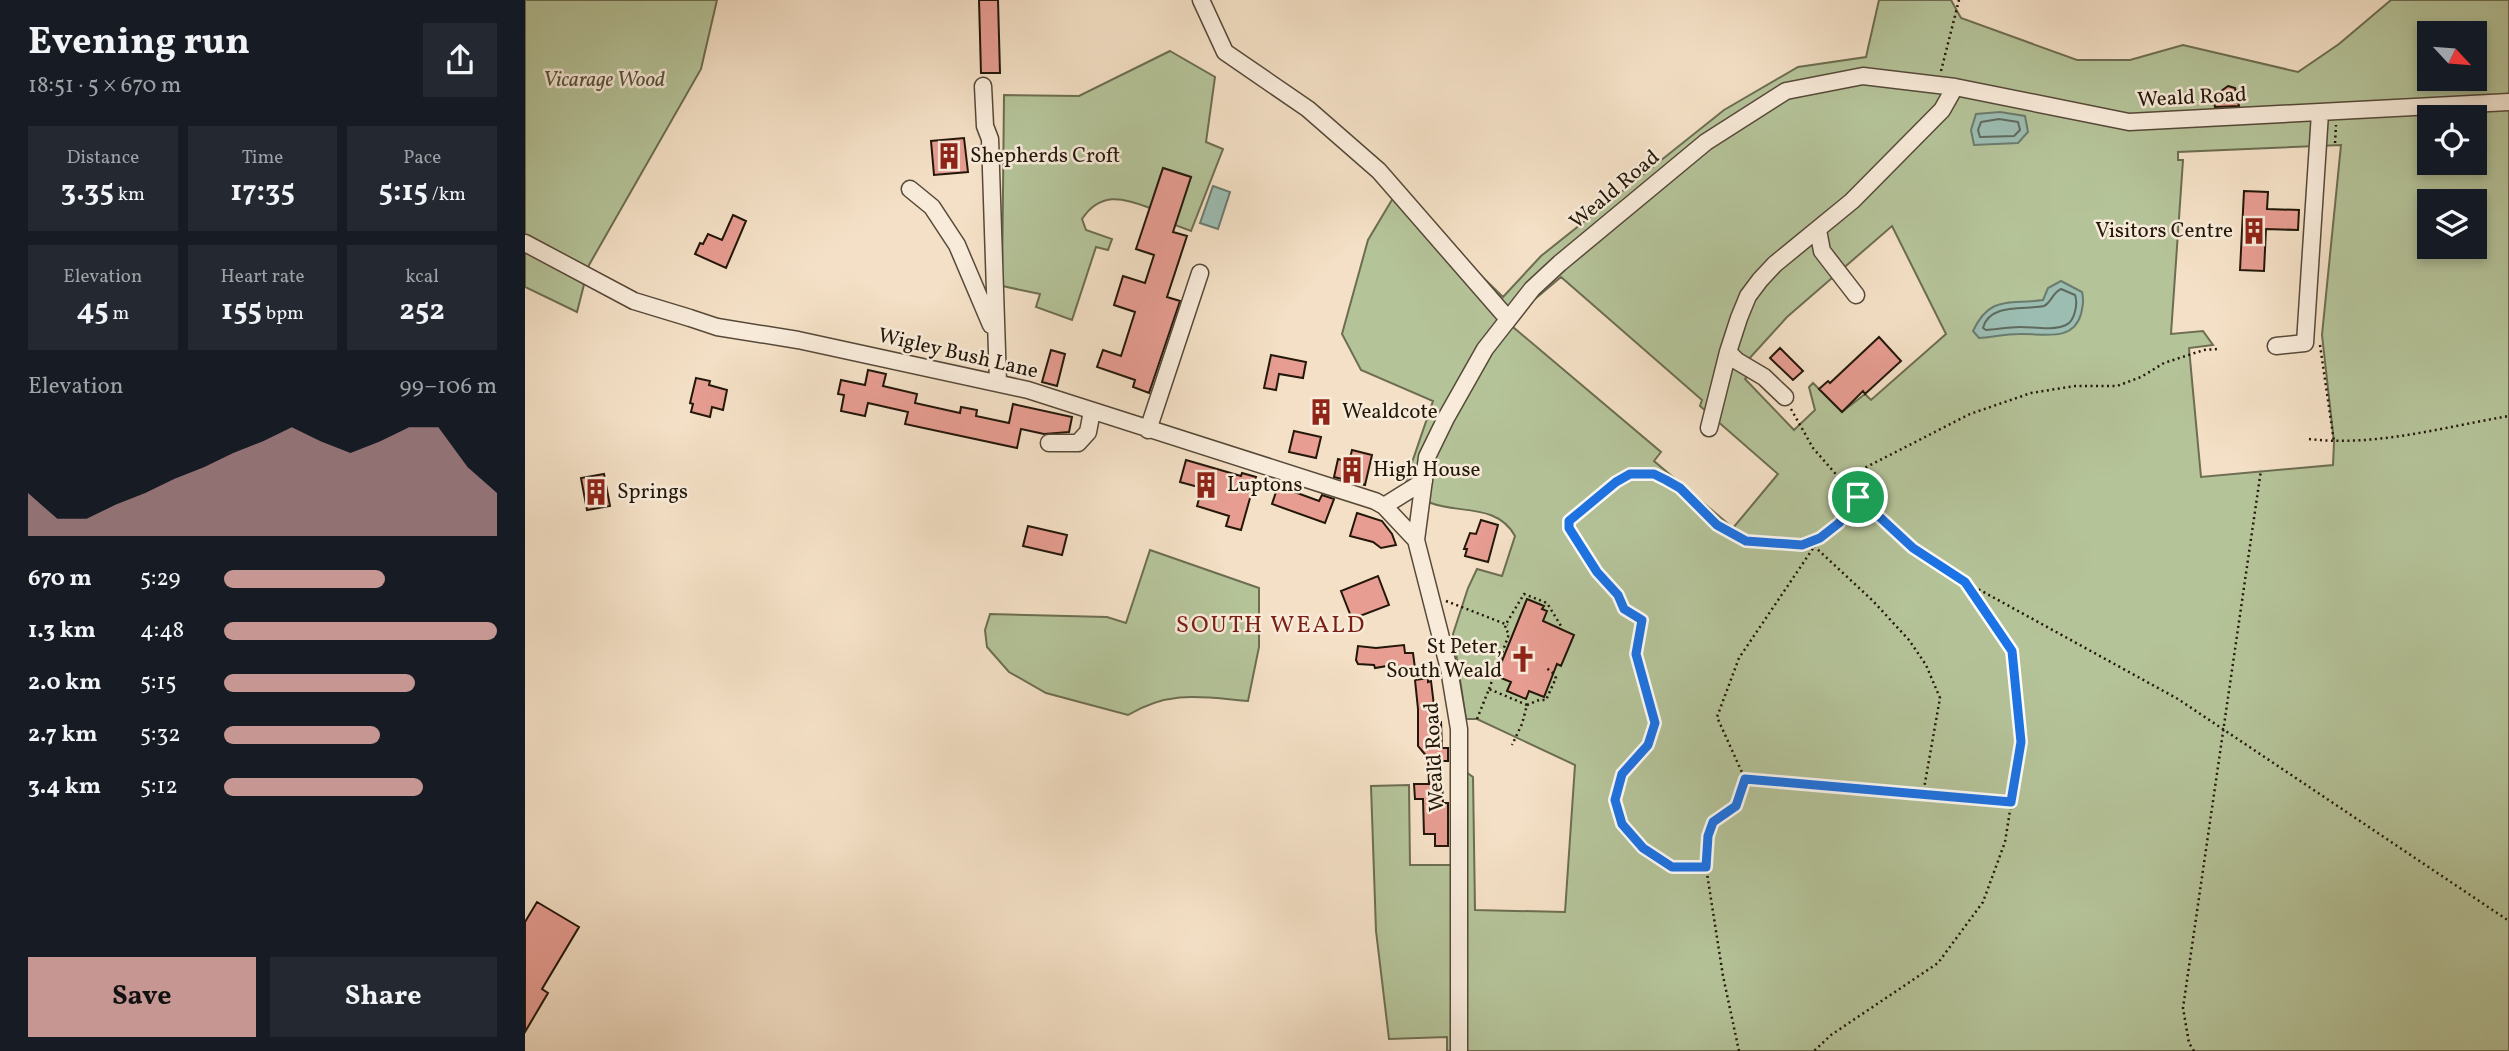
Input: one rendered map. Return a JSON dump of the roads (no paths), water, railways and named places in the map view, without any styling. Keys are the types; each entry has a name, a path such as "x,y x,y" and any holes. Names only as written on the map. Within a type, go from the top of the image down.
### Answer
{"street":[{"path":"1201,0 1225,52 1308,109 1379,171 1508,319"},
{"name":"Weald Road","path":"1459,1051 1459,729 1449,669 1416,540 1427,457 1446,418 1485,349 1532,289 1560,263 1696,151 1786,91 1863,76 1955,88 2130,122 2509,102"},
{"path":"983,86 985,126 991,139 998,382"},
{"path":"1709,428 1728,352 1748,296 1775,264 1852,201 1943,110 1955,88"},
{"path":"2276,346 2305,344 2320,113"},
{"path":"910,189 932,207 957,245 980,294 995,337"},
{"path":"1818,230 1822,251 1856,295"},
{"name":"Wigley Bush Lane","path":"525,243 634,301 717,327 998,382 1384,506 1416,540"},
{"path":"1148,430 1201,274"},
{"path":"1728,352 1737,361 1764,377 1785,397"},
{"path":"1049,443 1078,443 1088,432 1092,411"},
{"path":"1384,506 1424,481"}],"water":[{"path":"2000,112 2025,116 2028,132 2018,143 1974,145 1971,130 1976,114"},
{"path":"1213,186 1230,192 1218,229 1200,223"},
{"path":"2061,281 2083,295 2077,323 2064,333 1979,338 1973,331 1979,320 1993,307 2043,300 2048,288"}],"place":[{"name":"Shepherds Croft","path":"949,156"},
{"name":"Visitors Centre","path":"2254,231"},
{"name":"Wealdcote","path":"1321,412"},
{"name":"High House","path":"1352,470"},
{"name":"Luptons","path":"1206,485"},
{"name":"Springs","path":"596,492"},
{"name":"St Peter, South Weald","path":"1523,659"}],"district":[{"name":"SOUTH WEALD","path":"1271,626"}],"park label":[{"name":"Vicarage Wood","path":"604,80"}]}
